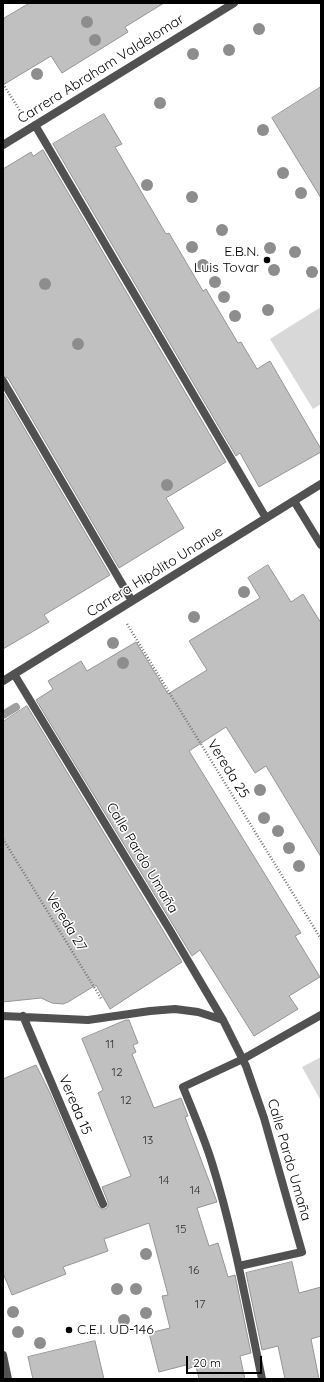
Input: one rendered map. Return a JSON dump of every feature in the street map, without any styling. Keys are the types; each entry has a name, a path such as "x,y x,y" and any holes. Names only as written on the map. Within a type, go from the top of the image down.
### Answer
{"street":[{"name":"Carrera Abraham Valdelomar","path":"3,145 234,3"},
{"path":"33,126 266,518"},
{"path":"3,381 132,601"},
{"name":"Carrera Hipólito Unanue","path":"3,681 321,484"},
{"path":"294,501 321,546"},
{"name":"Calle Pardo Umaña","path":"14,674 172,932 223,1020 243,1059 264,1118 302,1252 239,1266"},
{"path":"3,1016 88,1020 175,1009 198,1012 223,1020"},
{"path":"262,1379 239,1266 221,1193 212,1162 183,1087 243,1059 321,1015"},
{"name":"Vereda 15","path":"23,1016 103,1204"},
{"path":"3,1355 8,1379"}],"path":[{"path":"3,84 33,126"},
{"name":"Vereda 25","path":"119,610 321,939"},
{"name":"Vereda 27","path":"3,839 111,1016"}],"shaded area":[{"path":"321,307 321,404 313,409 270,339"},
{"path":"321,1057 321,1101 302,1067"}],"building":[{"path":"30,3 164,3 125,27 128,32 62,73 51,56 3,85 3,19"},
{"path":"321,87 321,198 272,118"},
{"path":"104,114 122,144 115,147 166,234 169,233 203,291 206,289 238,343 241,342 257,369 270,361 321,449 321,452 259,487 240,453 236,456 53,144"},
{"path":"43,150 226,462 166,498 184,528 119,568 8,378 3,376 3,169 31,152 33,156"},
{"path":"3,392 110,575 44,615 49,622 3,649"},
{"path":"268,565 291,602 303,594 321,623 321,857 266,766 255,773 226,727 189,751 301,933 295,936 320,977 289,996 298,1009 254,1036 200,950 192,956 36,700 53,689 48,681 81,661 87,671 136,642 168,694 207,670 189,641 260,598 248,578"},
{"path":"27,706 182,962 110,1009 96,985 63,1004 52,1003 41,998 3,1002 3,722"},
{"path":"129,1020 138,1043 133,1045 136,1052 132,1054 154,1108 181,1098 188,1116 185,1117 217,1202 197,1208 209,1246 218,1243 228,1277 235,1275 251,1353 240,1356 245,1379 199,1379 196,1366 187,1369 186,1365 159,1372 149,1333 170,1328 162,1296 168,1295 149,1223 104,1239 108,1251 63,1267 66,1274 12,1295 3,1273 3,1079 36,1065 50,1093 98,1206 105,1209 108,1207 108,1202 102,1187 131,1176 98,1093 103,1090 82,1039"},
{"path":"292,1262 299,1293 321,1287 321,1336 311,1339 319,1379 285,1379 278,1346 262,1350 246,1273"},
{"path":"95,1341 104,1379 33,1379 28,1357"}],"waterway":[{"path":"3,715 16,707"}],"place":[{"name":"E.B.N. Luis Tovar","path":"267,260"},
{"name":"C.E.I. UD-146","path":"69,1330"}]}
